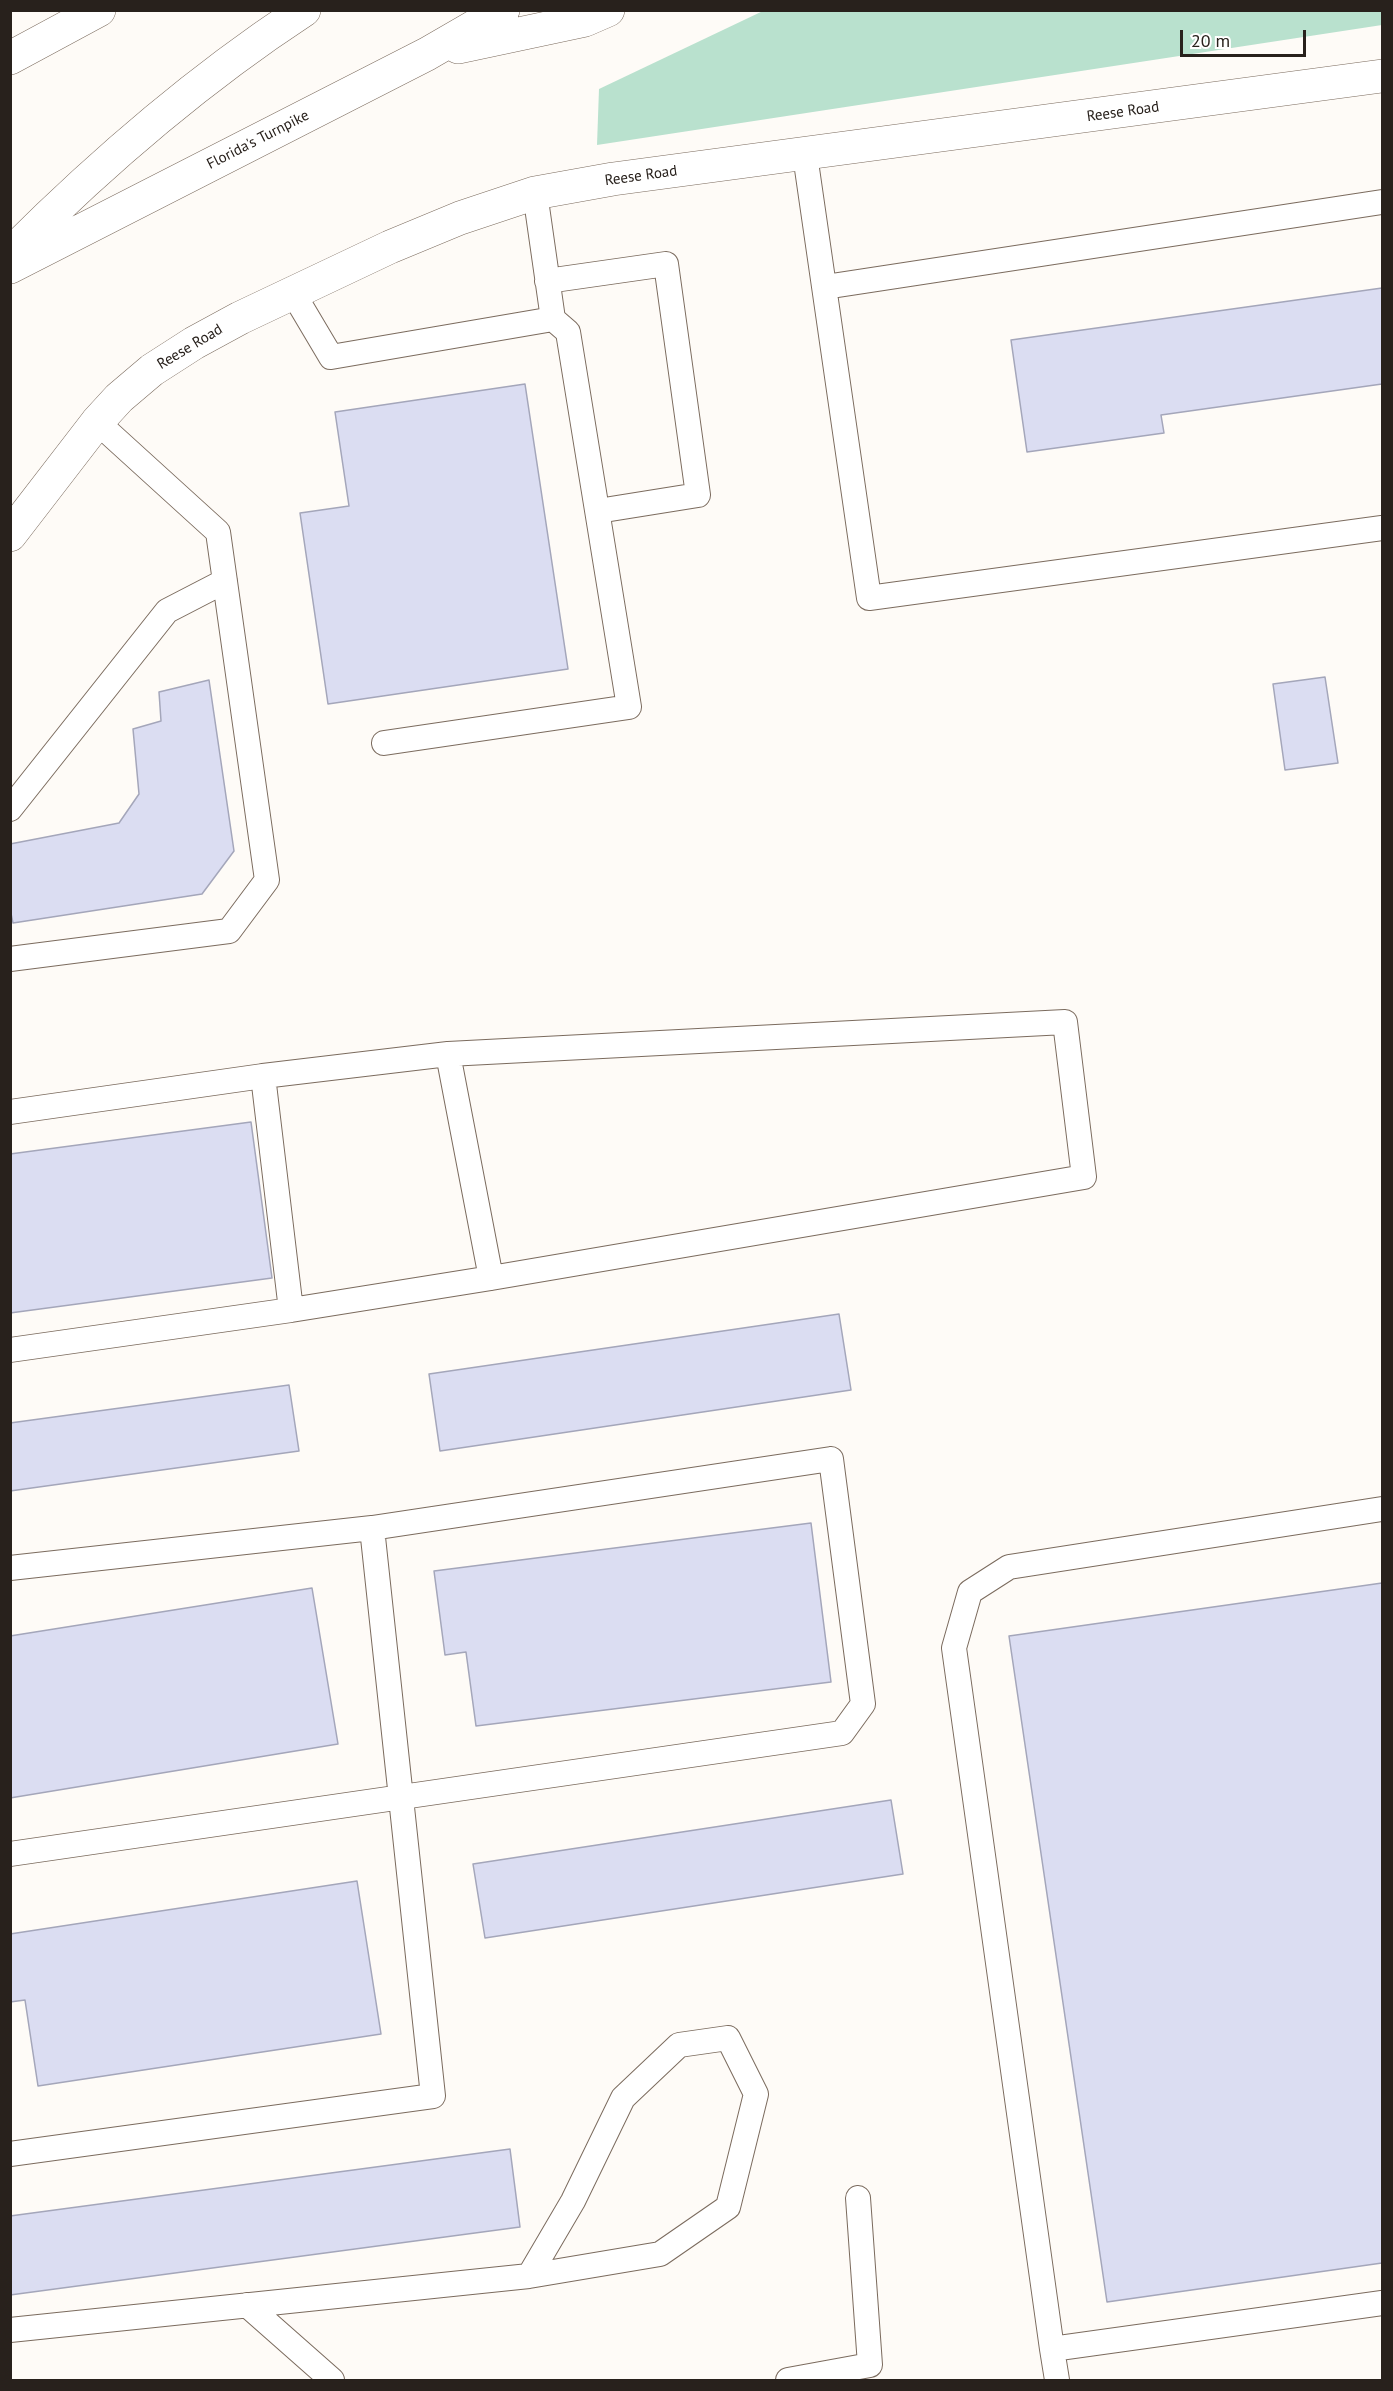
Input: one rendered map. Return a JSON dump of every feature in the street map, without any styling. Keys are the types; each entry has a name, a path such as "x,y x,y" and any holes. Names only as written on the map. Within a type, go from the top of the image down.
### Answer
{"main road":[{"path":"10,58 99,10"},
{"path":"10,254 56,208 175,104 304,10"},
{"name":"Florida's Turnpike","path":"10,267 427,54 504,10"},
{"path":"427,54 585,20 608,10"},
{"name":"Reese Road","path":"10,535 97,422 119,398 152,370 194,343 240,318 390,247 460,218 535,193 613,179 1383,76"}],"lane":[{"path":"805,155 868,598 1383,528"},
{"path":"384,743 629,707 568,332 553,319 535,193"},
{"path":"825,287 1383,202"},
{"path":"547,280 666,264 698,495 598,511"},
{"path":"293,293 331,357 553,319"},
{"path":"10,959 229,931 267,880 218,532 97,422"},
{"path":"10,809 167,611 225,581"},
{"path":"10,1112 263,1076 448,1054 1065,1022 1084,1177 491,1278 291,1310 10,1350"},
{"path":"448,1054 491,1278"},
{"path":"263,1076 291,1310"},
{"path":"10,1568 372,1528 831,1459 862,1704 842,1733 10,1854"},
{"path":"1057,2380 954,1648 970,1592 1009,1568 1383,1509"},
{"path":"10,2154 433,2096 372,1528"},
{"path":"10,2330 529,2276 660,2254 728,2207 756,2094 728,2038 679,2045 623,2098 573,2201 529,2276"},
{"path":"788,2380 870,2365 858,2198"},
{"path":"1052,2349 1383,2303"},
{"path":"247,2305 332,2380"}],"green space":[{"path":"765,10 1382,10 1382,25 597,145 599,89"}],"building":[{"path":"1382,288 1382,384 1161,415 1164,433 1027,452 1011,340"},
{"path":"525,384 568,669 328,704 300,513 349,506 335,412"},
{"path":"1325,677 1338,763 1285,770 1273,684"},
{"path":"209,680 234,851 202,894 13,923 10,909 10,844 119,823 139,794 133,729 161,721 159,692"},
{"path":"251,1122 272,1278 10,1313 10,1154"},
{"path":"839,1314 851,1390 440,1451 429,1374"},
{"path":"289,1385 299,1451 10,1491 10,1423"},
{"path":"811,1523 831,1682 476,1726 466,1652 445,1655 434,1571"},
{"path":"1382,1583 1382,2263 1107,2302 1009,1636"},
{"path":"312,1588 338,1744 10,1798 10,1636"},
{"path":"891,1800 903,1874 485,1938 473,1864"},
{"path":"357,1881 381,2034 38,2086 25,2000 10,2002 10,1934"},
{"path":"510,2149 520,2227 10,2295 10,2216"}]}
